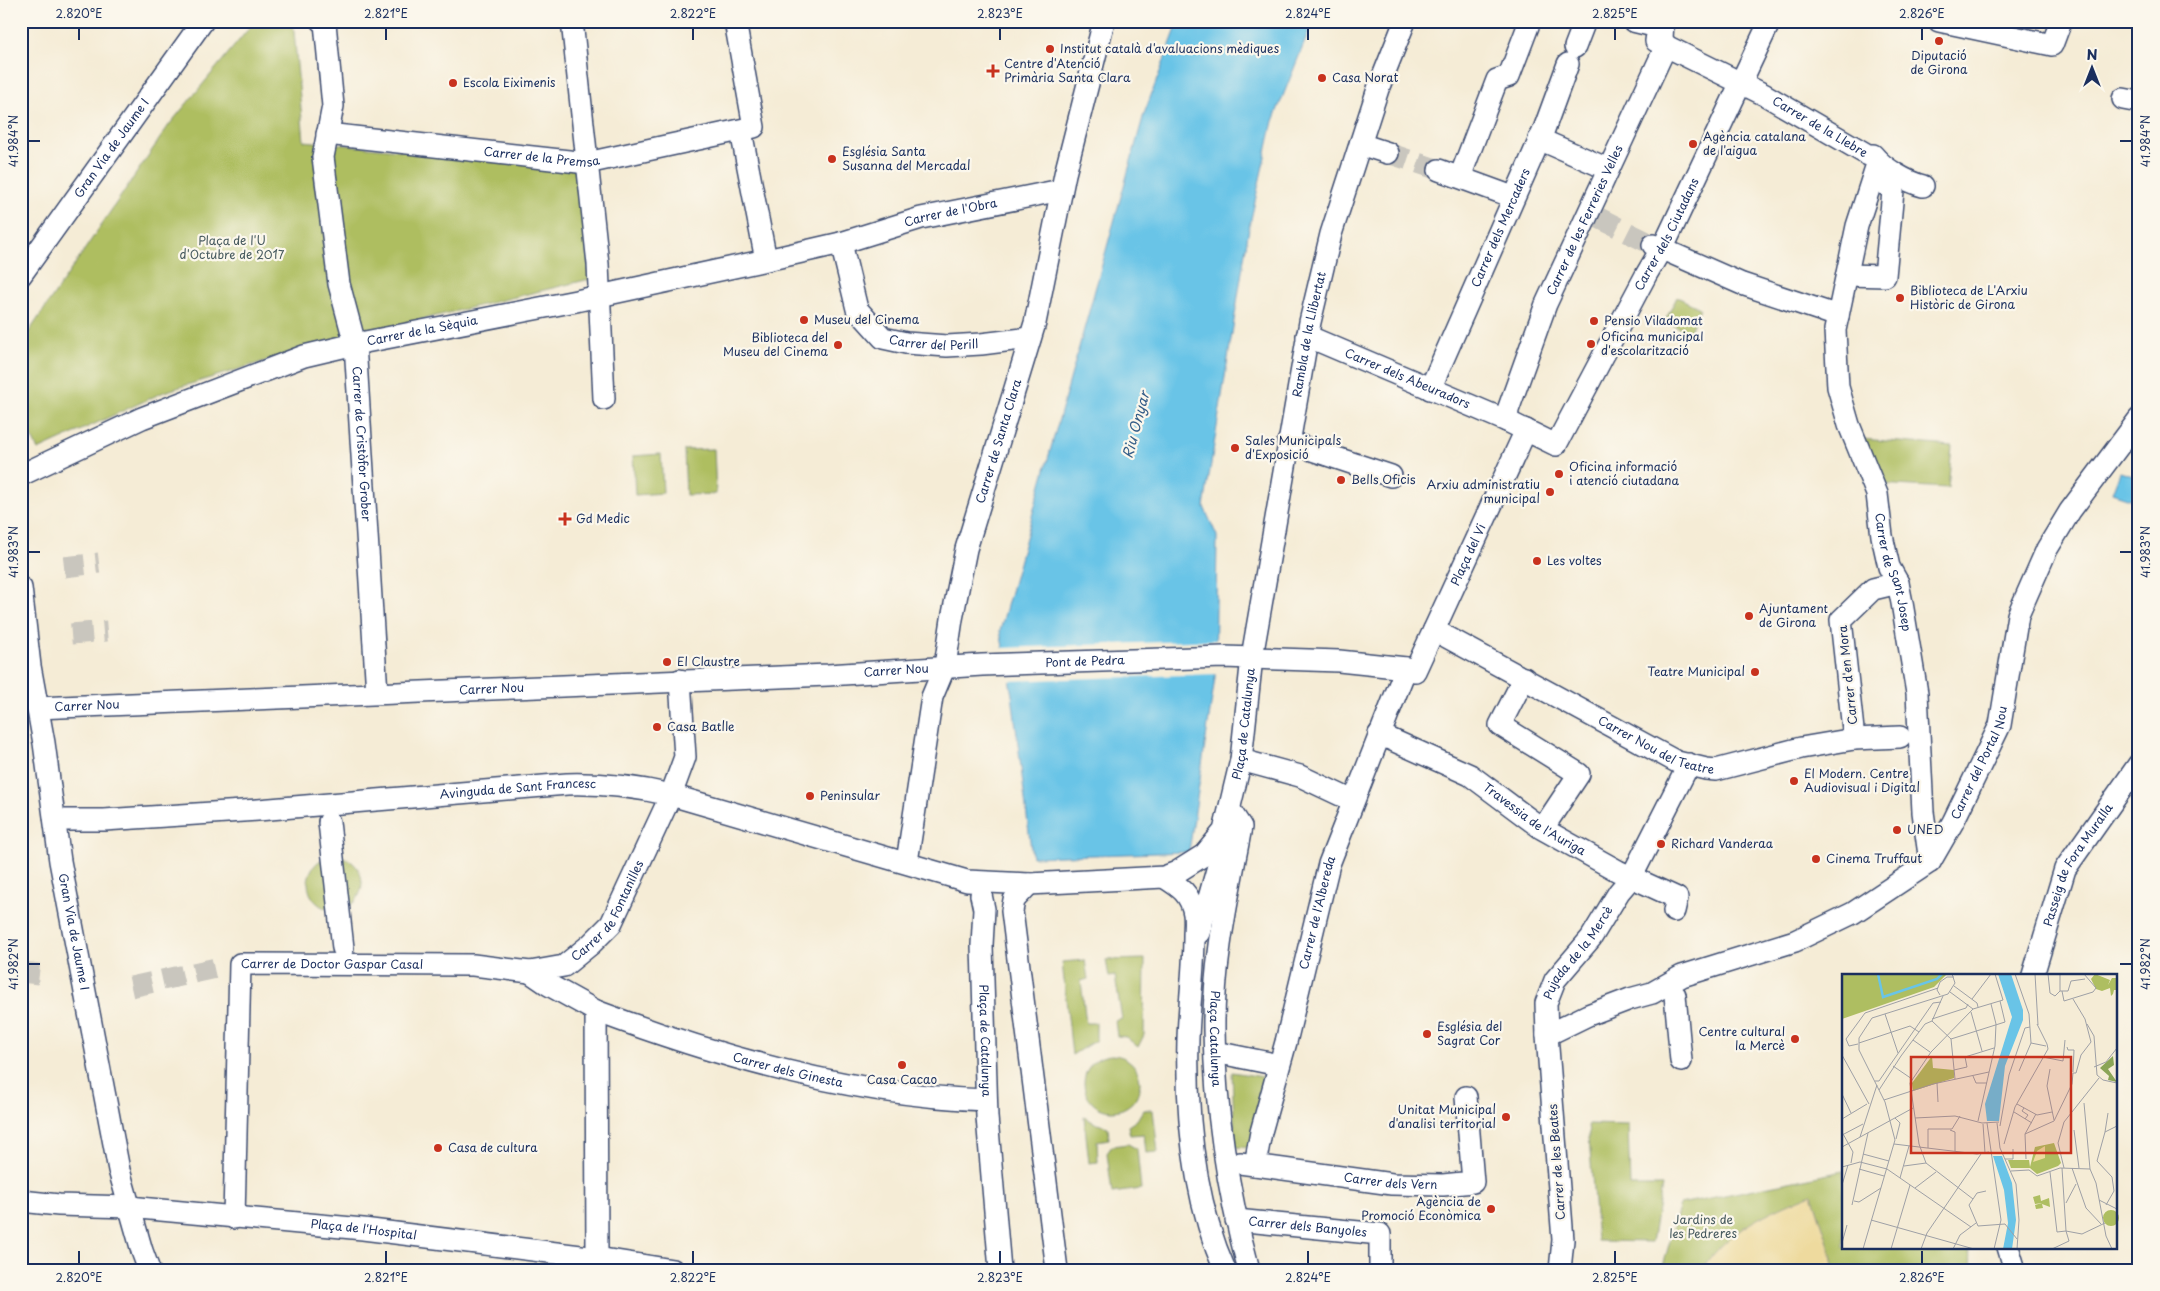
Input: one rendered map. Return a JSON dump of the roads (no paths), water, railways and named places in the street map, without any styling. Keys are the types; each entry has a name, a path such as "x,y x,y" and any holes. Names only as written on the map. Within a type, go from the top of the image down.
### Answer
{"street":[{"name":"Gran Via de Jaume I","path":"21,275 202,21"},
{"name":"Carrer de Cristòfor Grober","path":"321,21 325,23 333,106 323,157 339,284 354,344 377,693"},
{"path":"572,21 600,296 604,399"},
{"path":"735,21 766,260"},
{"name":"Carrer de Santa Clara","path":"907,862 932,697 945,666 966,549 1030,338 1062,190 1104,21"},
{"name":"Rambla de la Llibertat","path":"1252,657 1307,336 1331,234 1378,89 1405,21"},
{"path":"1460,177 1497,80 1509,76 1530,21"},
{"name":"Carrer dels Mercaders","path":"1430,388 1539,139 1585,21"},
{"path":"1633,21 1658,26 1656,41 1666,46"},
{"path":"1663,21 1662,39 1666,46"},
{"name":"Carrer dels Ciutadans","path":"1517,426 1556,444 1741,83 1770,21"},
{"path":"1939,21 2052,45 2061,21"},
{"name":"Carrer de la Llebre","path":"1666,46 1741,83 1868,155 1874,155 1876,168 1923,186"},
{"name":"Carrer de les Ferreries Velles","path":"1517,426 1508,410 1546,304 1593,216 1608,170 1666,46"},
{"name":"Carrer de la Premsa","path":"327,134 587,163 748,129"},
{"path":"1539,139 1608,170"},
{"path":"1360,144 1388,153"},
{"path":"1845,282 1885,276 1893,191 1876,168"},
{"name":"Carrer de Sant Josep","path":"1876,168 1857,226 1835,330 1838,387 1848,425 1877,494 1882,536 1889,567 1898,583 1917,693 1923,812 1930,862"},
{"path":"1439,170 1513,198"},
{"name":"Carrer de l'Obra","path":"841,243 921,218 1062,190"},
{"name":"Carrer de la Sèquia","path":"21,476 142,418 304,356 354,344 600,296 841,243"},
{"name":"Carrer del Perill","path":"841,243 857,309 883,338 906,343 948,346 1030,338"},
{"path":"1657,247 1742,284 1838,316"},
{"name":"Carrer dels Abeuradors","path":"1307,336 1517,426"},
{"name":"Carrer del Portal Nou","path":"1678,986 1795,941 1852,913 1930,862 1953,822 2000,724 2018,615 2047,549 2070,511 2139,418"},
{"name":"Plaça del Vi","path":"1406,668 1415,671 1434,630 1517,426"},
{"path":"1288,442 1391,476"},
{"name":"Carrer d'en Mora","path":"1854,739 1841,620 1872,589 1898,583"},
{"name":"Gran Via de Jaume I","path":"21,588 27,690 37,708 60,861 118,1170 149,1270"},
{"name":"Carrer Nou del Teatre","path":"1434,630 1677,762 1706,769 1716,770 1801,748 1854,739 1900,737"},
{"name":"Pont de Pedra","path":"945,666 1252,657 1339,661 1406,668"},
{"name":"Plaça de Catalunya","path":"1000,1270 986,1100 982,945 984,909 974,888 1164,877 1177,872 1204,855 1224,831 1230,810 1240,760 1252,657"},
{"name":"Carrer Nou","path":"37,708 828,675 945,666"},
{"name":"Carrer de l'Albereda","path":"1255,1165 1260,1132 1279,1066 1329,864 1406,668"},
{"path":"1524,678 1500,725 1579,774 1542,828"},
{"name":"Carrer de Fontanilles","path":"530,972 564,966 591,944 611,924 671,795 685,757 680,680"},
{"name":"Travessia de l'Auriga","path":"1379,734 1470,775 1542,828 1631,878 1676,898 1674,911"},
{"path":"1240,760 1300,776 1353,801"},
{"name":"Pujada de la Mercè","path":"1547,1044 1546,1003 1556,980 1591,938 1619,892 1631,878 1689,764"},
{"name":"Passeig de Fora Muralla","path":"2033,974 2065,869 2139,764"},
{"name":"Avinguda de Sant Francesc","path":"55,820 104,820 258,810 567,784 604,783 671,795 907,862 974,888"},
{"name":"Plaça Catalunya","path":"1230,810 1242,827 1219,947 1214,1029 1225,1163 1236,1220 1249,1270"},
{"path":"329,822 343,948"},
{"path":"1194,948 1212,890 1224,831"},
{"path":"1164,877 1184,890 1191,902 1194,915 1194,948 1188,1039 1191,1132 1199,1191 1206,1220 1225,1270"},
{"path":"1029,884 1014,900 1012,912 1057,1270"},
{"path":"974,888 1015,942"},
{"name":"Carrer de Doctor Gaspar Casal","path":"234,1218 240,964 473,965 530,972"},
{"path":"530,972 549,985 596,1011 597,1258"},
{"path":"1547,1044 1596,1012 1630,999 1678,986 1681,1060"},
{"name":"Carrer dels Ginesta","path":"596,1011 712,1050 815,1077 871,1088 951,1098 986,1100"},
{"name":"Carrer de les Beates","path":"1547,1044 1562,1235 1560,1270"},
{"path":"1225,1054 1279,1066"},
{"name":"Carrer dels Vern","path":"1225,1163 1255,1165 1392,1184 1443,1185 1472,1182 1466,1097"},
{"name":"Plaça de l'Hospital","path":"21,1201 59,1205 129,1207 363,1229 597,1258 673,1270"},
{"name":"Carrer dels Banyoles","path":"1236,1220 1380,1234 1380,1270"},
{"path":"2008,1248 2015,1270"},
{"path":"1212,1270 1216,1249"}],"water":[{"name":"Riu Onyar","path":"1179,21 1313,21 1273,121 1249,228 1204,507 1217,536 1215,678 1189,852 1032,857 1012,695 1000,631 1144,114"},
{"path":"2120,472 2139,478 2139,502 2112,493"}],"tunnel":[{"path":"1388,153 1439,170"},
{"path":"1599,218 1653,245"},
{"path":"64,567 99,563"},
{"path":"71,634 107,631"},
{"path":"131,987 221,967"},
{"path":"21,972 39,974"}],"place":[{"name":"Diputació de Girona","path":"1939,41"},
{"name":"Institut català d'avaluacions mèdiques","path":"1050,49"},
{"name":"Centre d'Atenció Primària Santa Clara","path":"993,71"},
{"name":"Casa Norat","path":"1322,78"},
{"name":"Escola Eiximenis","path":"453,83"},
{"name":"Agència catalana de l'aigua","path":"1693,144"},
{"name":"Església Santa Susanna del Mercadal","path":"832,159"},
{"name":"Biblioteca de L'Arxiu Històric de Girona","path":"1900,298"},
{"name":"Museu del Cinema","path":"804,320"},
{"name":"Pensio Viladomat","path":"1594,321"},
{"name":"Oficina municipal d'escolarització","path":"1591,344"},
{"name":"Biblioteca del Museu del Cinema","path":"838,345"},
{"name":"Sales Municipals d'Exposició","path":"1235,448"},
{"name":"Oficina informació i atenció ciutadana","path":"1559,474"},
{"name":"Bells Oficis","path":"1341,480"},
{"name":"Arxiu administratiu municipal","path":"1550,492"},
{"name":"Gd Medic","path":"565,519"},
{"name":"Les voltes","path":"1537,561"},
{"name":"Ajuntament de Girona","path":"1749,616"},
{"name":"El Claustre","path":"667,662"},
{"name":"Teatre Municipal","path":"1755,672"},
{"name":"Casa Batlle","path":"657,727"},
{"name":"El Modern. Centre Audiovisual i Digital","path":"1794,781"},
{"name":"Peninsular","path":"810,796"},
{"name":"UNED","path":"1897,830"},
{"name":"Richard Vanderaa","path":"1661,844"},
{"name":"Cinema Truffaut","path":"1816,859"},
{"name":"Església del Sagrat Cor","path":"1427,1034"},
{"name":"Centre cultural la Mercè","path":"1795,1039"},
{"name":"Casa Cacao","path":"902,1065"},
{"name":"Unitat Municipal d'analisi territorial","path":"1506,1117"},
{"name":"Casa de cultura","path":"438,1148"},
{"name":"Agència de Promoció Econòmica","path":"1491,1209"}],"park label":[{"name":"Plaça de l'U d'Octubre de 2017","path":"232,248"},
{"name":"Jardins de les Pedreres","path":"1703,1227"}]}
